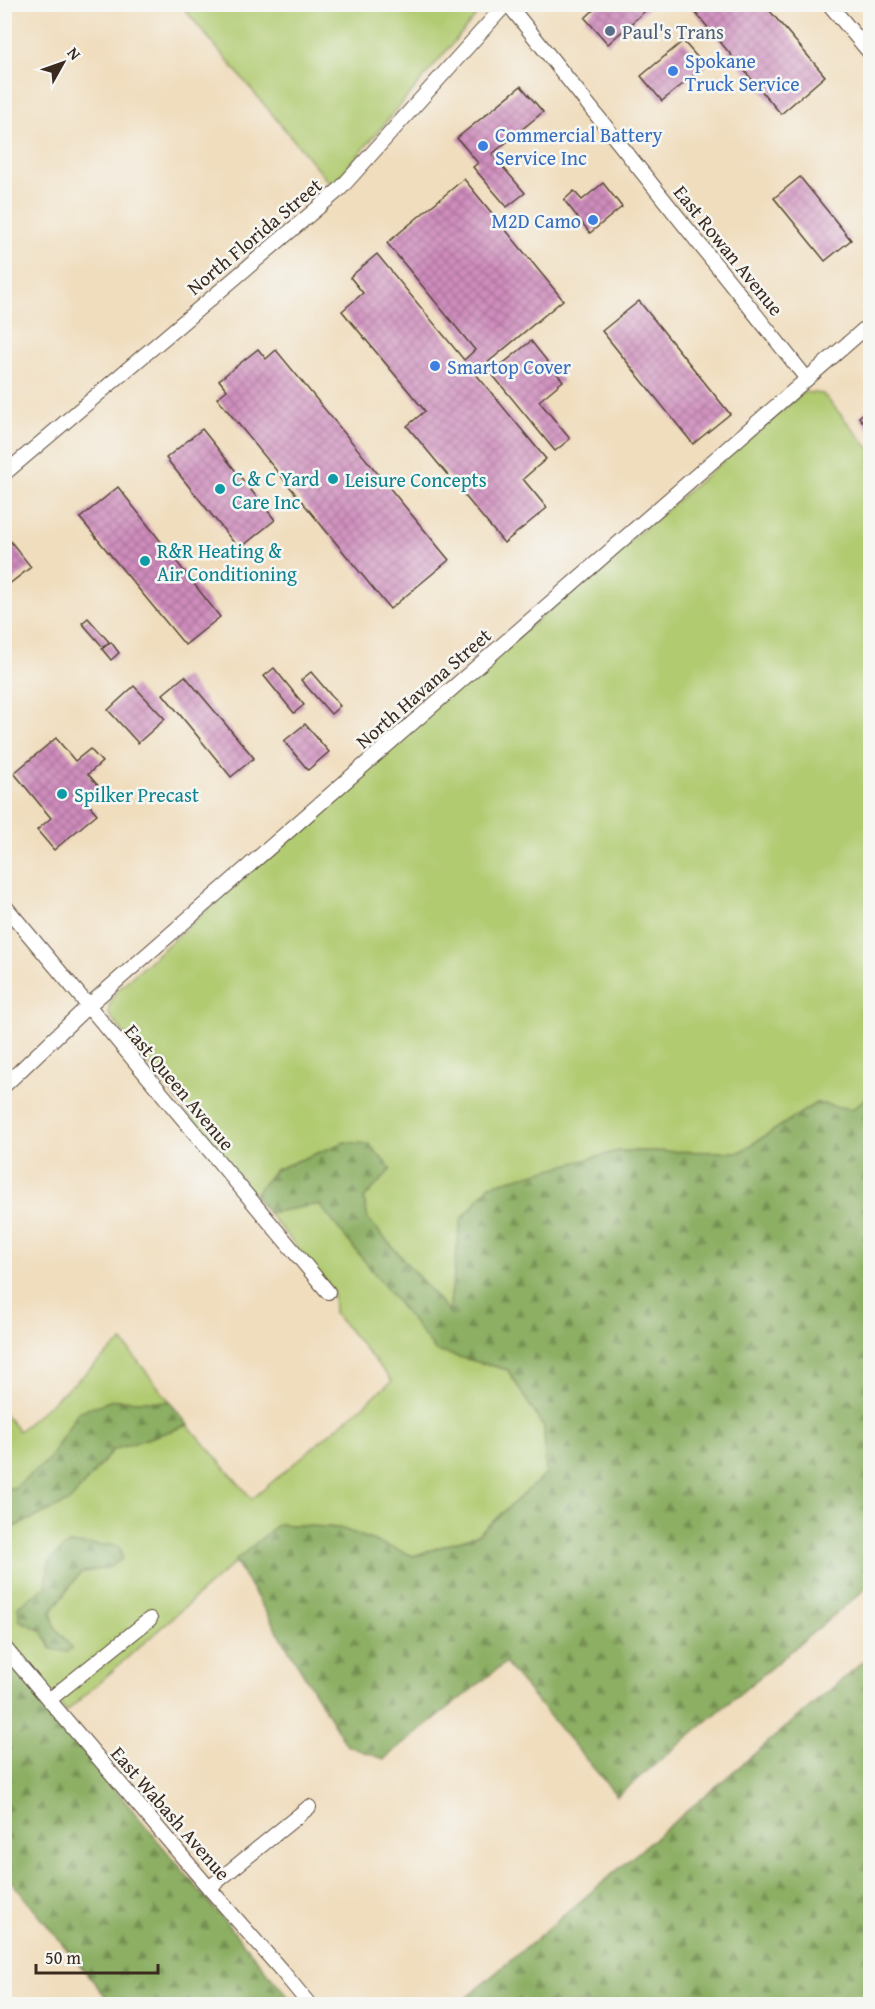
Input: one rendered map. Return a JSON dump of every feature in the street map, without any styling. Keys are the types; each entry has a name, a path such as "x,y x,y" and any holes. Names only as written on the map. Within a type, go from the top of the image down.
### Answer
{"street":[{"name":"East Rowan Avenue","path":"507,4 807,378"},
{"name":"North Florida Street","path":"4,474 340,189 507,4"},
{"path":"829,4 870,53"},
{"name":"North Havana Street","path":"4,1086 88,1006 870,324"},
{"name":"East Queen Avenue","path":"4,905 328,1292"},
{"path":"49,1700 150,1619"},
{"name":"East Wabash Avenue","path":"4,1647 309,2004"},
{"path":"209,1888 309,1808"}],"green space":[{"path":"181,5 481,5 475,17 332,186"},
{"path":"804,392 823,394 870,449 870,1095 852,1109 816,1103 740,1152 618,1151 461,1220 449,1312 368,1219 345,1142 275,1170 254,1195 109,1015 109,1007 116,991 406,732"},
{"path":"870,1095 870,1585 617,1796 505,1663 384,1759 347,1746 235,1561 278,1524 340,1528 414,1556 477,1535 546,1474 544,1428 508,1370 436,1351 319,1204 268,1213 254,1195 275,1170 345,1142 369,1144 391,1169 364,1199 368,1219 449,1312 461,1220 490,1185 618,1151 740,1152 816,1103 852,1109"},
{"path":"319,1204 436,1350 508,1370 544,1428 546,1475 477,1535 413,1556 340,1528 278,1524 66,1712 5,1635 5,1531 70,1501 113,1450 188,1425 252,1499 392,1381 334,1313 333,1290 268,1213","holes":["68,1544 110,1567 80,1573 51,1612 55,1627 71,1648 52,1649 42,1631"]},
{"path":"122,1341 170,1402 113,1400 78,1412 49,1459 14,1488 5,1488 4,1414 19,1431"},
{"path":"113,1400 170,1402 188,1425 113,1450 70,1501 5,1531 5,1488 14,1488 49,1459 78,1412"},
{"path":"68,1544 114,1545 121,1549 122,1559 110,1567 80,1573 51,1612 55,1627 72,1648 67,1652 52,1649 42,1631 19,1620 18,1606 46,1587 49,1561"},
{"path":"4,1656 294,2004 112,2004 5,1874"},
{"path":"870,1656 870,2004 459,2004"}],"building":[{"name":"Paul's Trans","path":"600,4 653,4 608,44 585,18"},
{"path":"688,4 764,4 825,76 781,114"},
{"name":"Spokane Truck Service","path":"683,41 705,66 662,101 641,76"},
{"name":"Commercial Battery Service Inc","path":"521,86 543,112 492,154 525,193 507,207 473,167 478,163 457,138"},
{"path":"800,177 851,240 825,261 774,198"},
{"name":"Smartop Cover","path":"464,179 563,300 475,373 546,459 523,479 547,508 504,543 407,426 425,411 342,311 363,293 350,277 377,254 464,360 475,350 387,243"},
{"name":"M2D Camo","path":"603,183 622,207 590,233 564,200 574,191 582,200"},
{"path":"639,301 730,414 693,444 602,331"},
{"path":"531,341 563,381 539,401 570,439 555,451 491,373"},
{"name":"Leisure Concepts","path":"258,349 266,359 276,350 449,560 390,609 217,398 227,390 219,380"},
{"path":"870,407 870,431 859,417"},
{"name":"C & C Yard Care Inc","path":"202,429 275,520 239,549 166,458"},
{"name":"R&R Heating & Air Conditioning","path":"118,487 220,617 185,645 80,518"},
{"path":"4,533 31,567 4,588"},
{"path":"88,618 109,642 103,647 82,623"},
{"path":"111,642 119,653 111,660 102,649"},
{"path":"274,668 304,705 294,713 264,676"},
{"path":"311,672 340,706 331,714 301,680"},
{"path":"185,676 254,758 231,777 163,694"},
{"path":"134,686 165,719 138,743 108,710"},
{"path":"305,724 329,752 308,770 284,741"},
{"name":"Spilker Precast","path":"56,738 75,761 90,749 102,762 88,774 100,788 85,800 97,814 54,850 37,830 51,818 14,773"}],"place":[{"name":"Paul's Trans","path":"610,31"},
{"name":"Spokane Truck Service","path":"673,71"},
{"name":"Commercial Battery Service Inc","path":"483,146"},
{"name":"M2D Camo","path":"593,220"},
{"name":"Smartop Cover","path":"435,366"},
{"name":"Leisure Concepts","path":"333,479"},
{"name":"C & C Yard Care Inc","path":"220,489"},
{"name":"R&R Heating & Air Conditioning","path":"145,561"},
{"name":"Spilker Precast","path":"62,794"}]}
